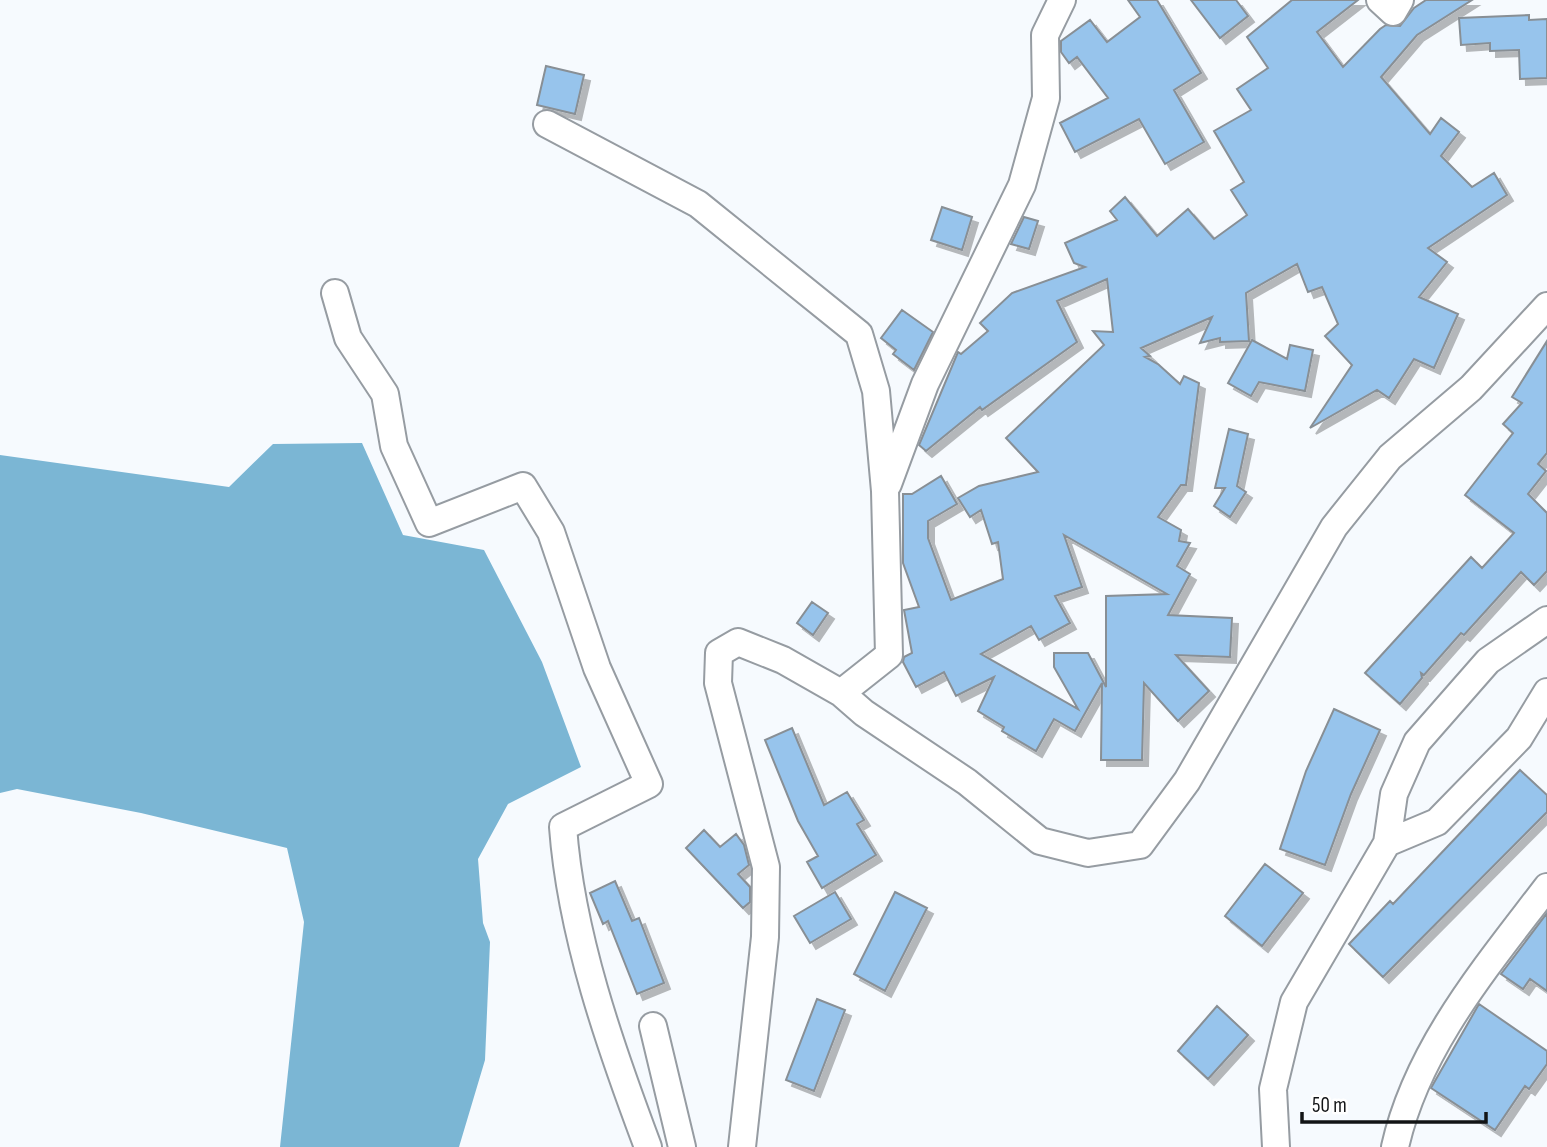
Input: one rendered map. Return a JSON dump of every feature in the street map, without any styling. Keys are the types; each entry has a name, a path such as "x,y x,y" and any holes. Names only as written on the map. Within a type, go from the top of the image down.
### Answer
{"street":[{"path":"885,491 925,384 1021,185 1046,98 1045,35 1062,0"},
{"path":"1380,0 1393,12 1400,0"},
{"path":"547,124 698,204 859,334 876,391 885,491 889,655 841,694"},
{"path":"335,293 348,338 385,394 394,446 429,523 523,486 551,532 597,668 649,784 562,827 565,856 587,960 629,1096 648,1147"},
{"path":"742,1147 765,937 766,867 718,683 719,653 738,642 783,660 841,694 864,713 967,782 1040,841 1088,853 1140,845 1187,781 1334,527 1390,457 1471,388 1547,306"},
{"path":"1276,1147 1273,1089 1294,1002 1387,843 1394,794 1417,742 1488,660 1547,620"},
{"path":"1387,843 1437,822 1519,738 1547,692"},
{"path":"1395,1147 1424,1066 1469,990 1547,887"},
{"path":"653,1026 682,1147"}],"water":[{"path":"362,443 403,535 484,550 542,662 581,767 508,804 478,859 483,923 490,942 485,1060 459,1147 280,1147 304,922 287,848 141,813 17,789 0,793 0,455 229,487 273,444"}],"building":[{"path":"1128,0 1157,0 1201,73 1174,90 1204,142 1165,164 1139,119 1075,152 1060,123 1108,98 1077,57 1069,63 1061,52 1061,41 1090,20 1107,42 1140,17"},
{"path":"1191,0 1236,0 1248,16 1220,38"},
{"path":"1292,0 1358,0 1317,32 1343,67 1380,29 1386,25 1400,26 1414,8 1426,0 1472,0 1417,35 1381,77 1430,134 1441,118 1459,132 1441,156 1472,187 1494,173 1507,195 1428,248 1447,262 1419,297 1458,314 1434,368 1414,359 1389,398 1377,390 1310,428 1352,365 1325,336 1338,324 1322,287 1308,292 1297,264 1246,293 1249,341 1220,342 1220,338 1200,343 1212,317 1141,348 1150,356 1145,357 1158,364 1180,384 1184,376 1199,383 1186,485 1181,485 1158,517 1181,530 1179,541 1190,543 1177,566 1190,574 1168,615 1232,618 1230,657 1176,655 1209,691 1178,721 1144,683 1142,760 1101,760 1102,683 1075,731 1054,719 1036,751 1002,731 1004,727 978,711 994,677 956,696 944,672 916,687 903,662 904,657 912,653 904,610 919,607 903,563 903,494 912,494 941,476 957,504 928,521 928,538 951,600 1003,579 998,542 992,544 981,510 970,517 958,498 979,486 1038,472 1006,438 1104,345 1093,331 1113,332 1107,279 1057,301 1077,342 982,410 980,407 926,451 919,445 958,352 961,354 988,331 980,323 1012,293 1085,267 1074,263 1065,243 1117,220 1110,211 1125,197 1157,236 1188,209 1214,239 1247,215 1231,190 1244,182 1214,131 1251,110 1237,89 1268,68 1247,37","holes":["1064,535 1167,594 1106,596 1106,687 1088,653 1054,653 1054,667 1078,709 981,654 1031,626 1039,640 1070,623 1055,596 1082,587"]},
{"path":"1529,15 1529,20 1547,19 1547,78 1520,79 1519,50 1490,51 1490,43 1461,45 1459,18"},
{"path":"546,66 584,75 575,114 537,105"},
{"path":"942,207 972,217 962,250 931,240"},
{"path":"1024,217 1038,221 1029,249 1011,244"},
{"path":"902,310 933,332 914,370 893,354 896,350 881,338"},
{"path":"1252,340 1287,359 1290,345 1313,350 1305,391 1259,382 1251,396 1228,383"},
{"path":"1547,341 1547,453 1538,464 1546,471 1528,494 1547,513 1547,571 1534,585 1521,572 1464,635 1461,633 1424,675 1421,673 1422,678 1400,704 1365,673 1471,557 1482,568 1514,533 1465,495 1513,433 1503,424 1522,403 1512,397"},
{"path":"1229,429 1248,434 1237,486 1246,492 1230,517 1214,506 1225,488 1215,488"},
{"path":"812,602 828,613 813,635 797,623"},
{"path":"1334,709 1380,730 1351,794 1325,865 1280,849 1306,771"},
{"path":"792,728 824,805 847,792 864,820 857,824 876,855 822,888 807,862 818,856 798,821 765,740"},
{"path":"1520,770 1547,795 1547,812 1383,977 1349,944 1390,901 1393,904"},
{"path":"704,830 720,847 736,834 744,845 749,865 738,874 750,887 750,902 743,908 686,848"},
{"path":"1265,864 1303,893 1262,946 1225,916"},
{"path":"615,881 632,921 639,918 664,983 637,994 608,921 603,924 590,893"},
{"path":"835,892 851,919 810,943 794,916"},
{"path":"895,892 927,908 885,991 854,974"},
{"path":"1547,913 1547,991 1530,979 1523,989 1501,974"},
{"path":"817,999 845,1010 814,1091 786,1080"},
{"path":"1479,1004 1547,1051 1547,1064 1529,1089 1525,1086 1495,1130 1431,1088"},
{"path":"1217,1006 1248,1035 1208,1079 1178,1051"}]}
